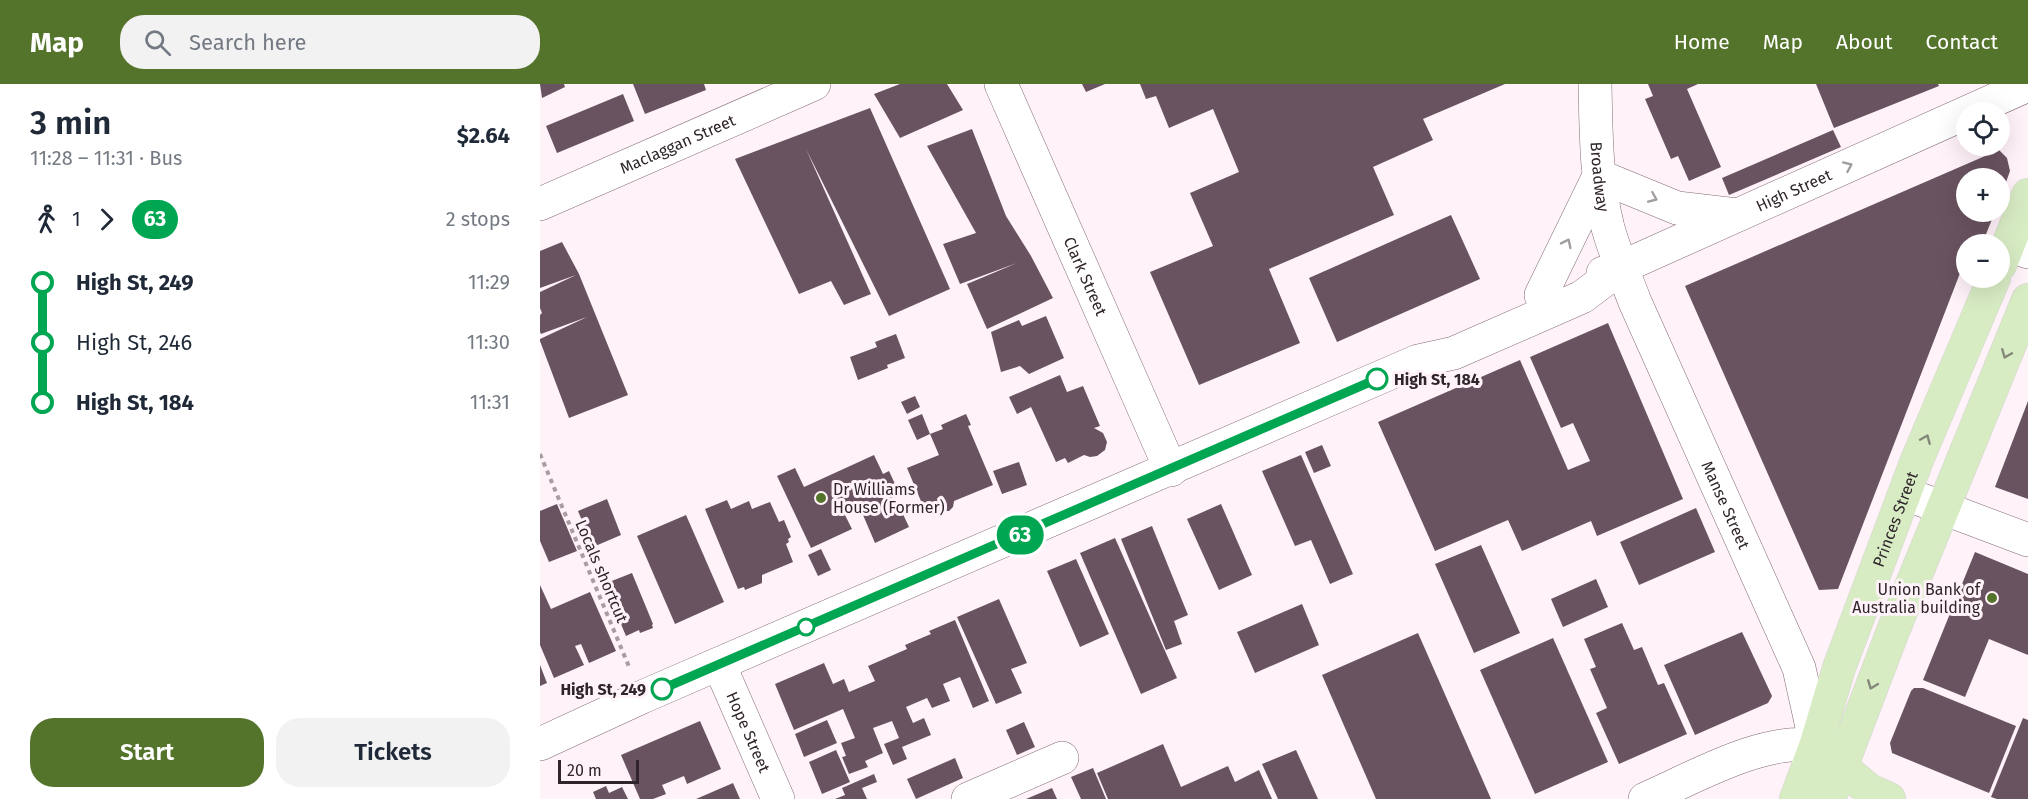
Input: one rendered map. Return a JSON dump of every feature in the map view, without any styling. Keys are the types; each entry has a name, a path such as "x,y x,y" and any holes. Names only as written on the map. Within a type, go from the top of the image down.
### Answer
{"main road":[{"path":"2012,254 2028,195"},
{"name":"Princes Street","path":"1796,799 1816,745 1839,669 1917,460 1990,288"},
{"path":"1829,799 2028,300"},
{"path":"1816,745 1869,790 1889,799"}],"street":[{"name":"Maclaggan Street","path":"540,204 814,84"},
{"name":"Clark Street","path":"1001,84 1171,470"},
{"name":"Broadway","path":"1594,84 1599,176 1608,226 1622,267"},
{"name":"High Street","path":"1418,361 1448,338 1572,280 1622,267 2028,85"},
{"path":"1541,295 1599,176 1677,208 1737,215"},
{"name":"High Street","path":"540,744 642,697 1171,470 1418,361 1454,353 1582,297 1622,267"},
{"name":"Manse Street","path":"1622,267 1635,302 1799,668 1816,745"},
{"path":"1906,494 2028,540"},
{"name":"Hope Street","path":"719,664 778,799"},
{"path":"1645,799 1753,752 1785,744 1816,745"},
{"path":"968,799 1062,758"}],"path":[{"name":"Locals shortcut","path":"540,454 642,697"}],"building":[{"path":"540,84 564,84 565,87 542,98"},
{"path":"633,84 704,84 706,90 645,114"},
{"path":"900,84 947,84 963,110 900,138 874,94"},
{"path":"1082,84 1105,84 1086,92"},
{"path":"1140,84 1505,84 1423,119 1433,140 1373,167 1394,215 1269,269 1300,343 1199,385 1150,272 1213,246 1190,193 1239,172 1213,109 1169,128 1156,96 1146,99"},
{"path":"1648,84 1698,84 1687,89 1721,167 1689,181 1678,156 1671,159 1645,99 1653,96"},
{"path":"1816,84 1938,84 1939,86 1834,128"},
{"path":"623,94 634,121 557,153 546,126"},
{"path":"870,108 950,289 889,316 806,149 871,294 844,305 831,281 799,294 735,159"},
{"path":"972,129 1006,216 1053,298 987,329 967,284 1017,263 960,284 943,244 976,233 927,146"},
{"path":"1833,130 1841,147 1729,195 1722,178"},
{"path":"1985,156 2005,156 2009,168 1957,168"},
{"path":"1956,169 1956,222 1991,222 1986,234 1956,234 1956,284 1838,589 1819,590 1685,286"},
{"path":"1451,215 1480,279 1337,342 1309,278"},
{"path":"562,242 579,274 628,395 569,418 540,341 587,317 541,334 540,332 542,313 540,292 576,275 540,288 540,251"},
{"path":"1046,316 1064,358 1029,374 1020,366 1001,372 991,332 1019,320 1022,326"},
{"path":"1608,323 1683,499 1597,536 1591,521 1522,551 1508,520 1435,551 1378,422 1520,360 1568,470 1590,461 1573,423 1561,428 1530,357"},
{"path":"896,334 905,358 887,365 888,368 858,380 850,357 877,347 875,342"},
{"path":"1060,375 1067,392 1083,386 1100,426 1094,428 1103,433 1107,442 1105,450 1097,456 1084,455 1068,463 1065,458 1056,462 1031,407 1017,414 1009,397"},
{"path":"915,396 920,407 907,414 901,402"},
{"path":"2028,401 2028,499 1995,487"},
{"path":"922,414 930,434 917,440 908,420"},
{"path":"966,414 971,425 968,426 993,485 954,501 949,511 938,508 926,513 907,468 939,455 930,434 943,429 941,425"},
{"path":"1322,445 1331,466 1314,473 1305,452"},
{"path":"874,455 883,474 889,471 895,484 890,486 909,527 875,543 860,508 845,515 852,529 811,548 777,476 795,468 804,487"},
{"path":"1301,455 1353,574 1330,584 1311,540 1295,546 1262,471"},
{"path":"1019,462 1027,485 1002,494 993,471"},
{"path":"607,499 621,535 593,547 578,511"},
{"path":"727,500 731,509 749,501 752,509 770,502 779,522 784,520 791,537 786,544 793,562 762,575 762,583 745,590 744,587 738,589 705,509"},
{"path":"557,504 577,551 549,562 540,541 540,511"},
{"path":"1221,504 1252,575 1219,590 1187,519"},
{"path":"1696,508 1715,552 1639,585 1620,542"},
{"path":"686,515 724,602 675,624 637,536"},
{"path":"1152,526 1188,615 1174,621 1182,644 1166,650 1121,539"},
{"path":"1115,538 1177,678 1141,694 1080,553"},
{"path":"1481,545 1520,633 1474,653 1435,564"},
{"path":"821,549 831,570 818,576 808,555"},
{"name":"Union Bank of Australia building","path":"1975,552 2028,574 2028,655 1989,639 1965,697 1923,680"},
{"path":"1076,559 1109,634 1080,647 1047,571"},
{"path":"632,573 653,628 640,633 639,630 626,636 604,584"},
{"path":"1596,579 1608,607 1563,627 1551,599"},
{"path":"540,585 551,609 590,592 616,651 589,663 581,644 575,646 584,665 554,678 540,645"},
{"path":"999,599 1027,663 1011,669 1022,693 996,704 957,617"},
{"path":"1302,604 1319,645 1255,673 1237,632"},
{"path":"955,620 989,701 973,708 960,677 943,684 950,701 932,708 927,698 906,707 913,723 924,718 931,735 902,747 907,759 893,765 884,744 899,738 892,721 873,728 883,753 865,761 868,767 849,774 842,757 846,756 841,743 855,738 843,709 794,730 775,684 824,663 833,684 844,679 849,692 875,681 868,666 907,649 905,645"},
{"path":"1622,623 1634,650 1642,647 1658,685 1664,683 1687,734 1619,764 1596,713 1607,708 1590,669 1596,667 1584,639"},
{"path":"1742,632 1772,696 1768,703 1695,735 1664,665"},
{"path":"1418,633 1491,799 1376,799 1322,675"},
{"path":"1553,638 1608,762 1535,794 1480,670"},
{"path":"540,665 547,683 540,686"},
{"path":"1914,688 1923,688 2016,726 1989,793 1892,753 1890,743"},
{"path":"2023,718 2028,720 2028,799 1991,797"},
{"path":"827,720 837,743 804,757 795,734"},
{"path":"700,721 721,769 687,784 684,776 662,785 666,794 653,799 640,799 621,755"},
{"path":"1024,722 1035,747 1017,755 1006,730"},
{"path":"1163,744 1181,787 1228,766 1235,782 1259,770 1272,799 1108,799 1097,773"},
{"path":"836,750 850,782 822,794 809,762"},
{"path":"1296,750 1318,799 1278,799 1262,764"},
{"path":"955,758 963,778 916,799 907,779"},
{"path":"1093,768 1106,799 1081,799 1071,777"},
{"path":"874,774 877,782 862,788 867,799 835,799 845,795 842,788"},
{"path":"733,783 740,799 696,799"},
{"path":"606,786 609,793 622,787 628,799 596,799 593,792"},
{"path":"1052,788 1057,799 1026,799"}],"bus line":[{"name":"63","path":"662,689 1377,379"}],"place":[{"name":"High St, 184","path":"1377,379"},
{"name":"Dr Williams House (Former)","path":"821,498"},
{"name":"Union Bank of Australia building","path":"1992,598"},
{"name":"High St, 249","path":"662,689"}]}
